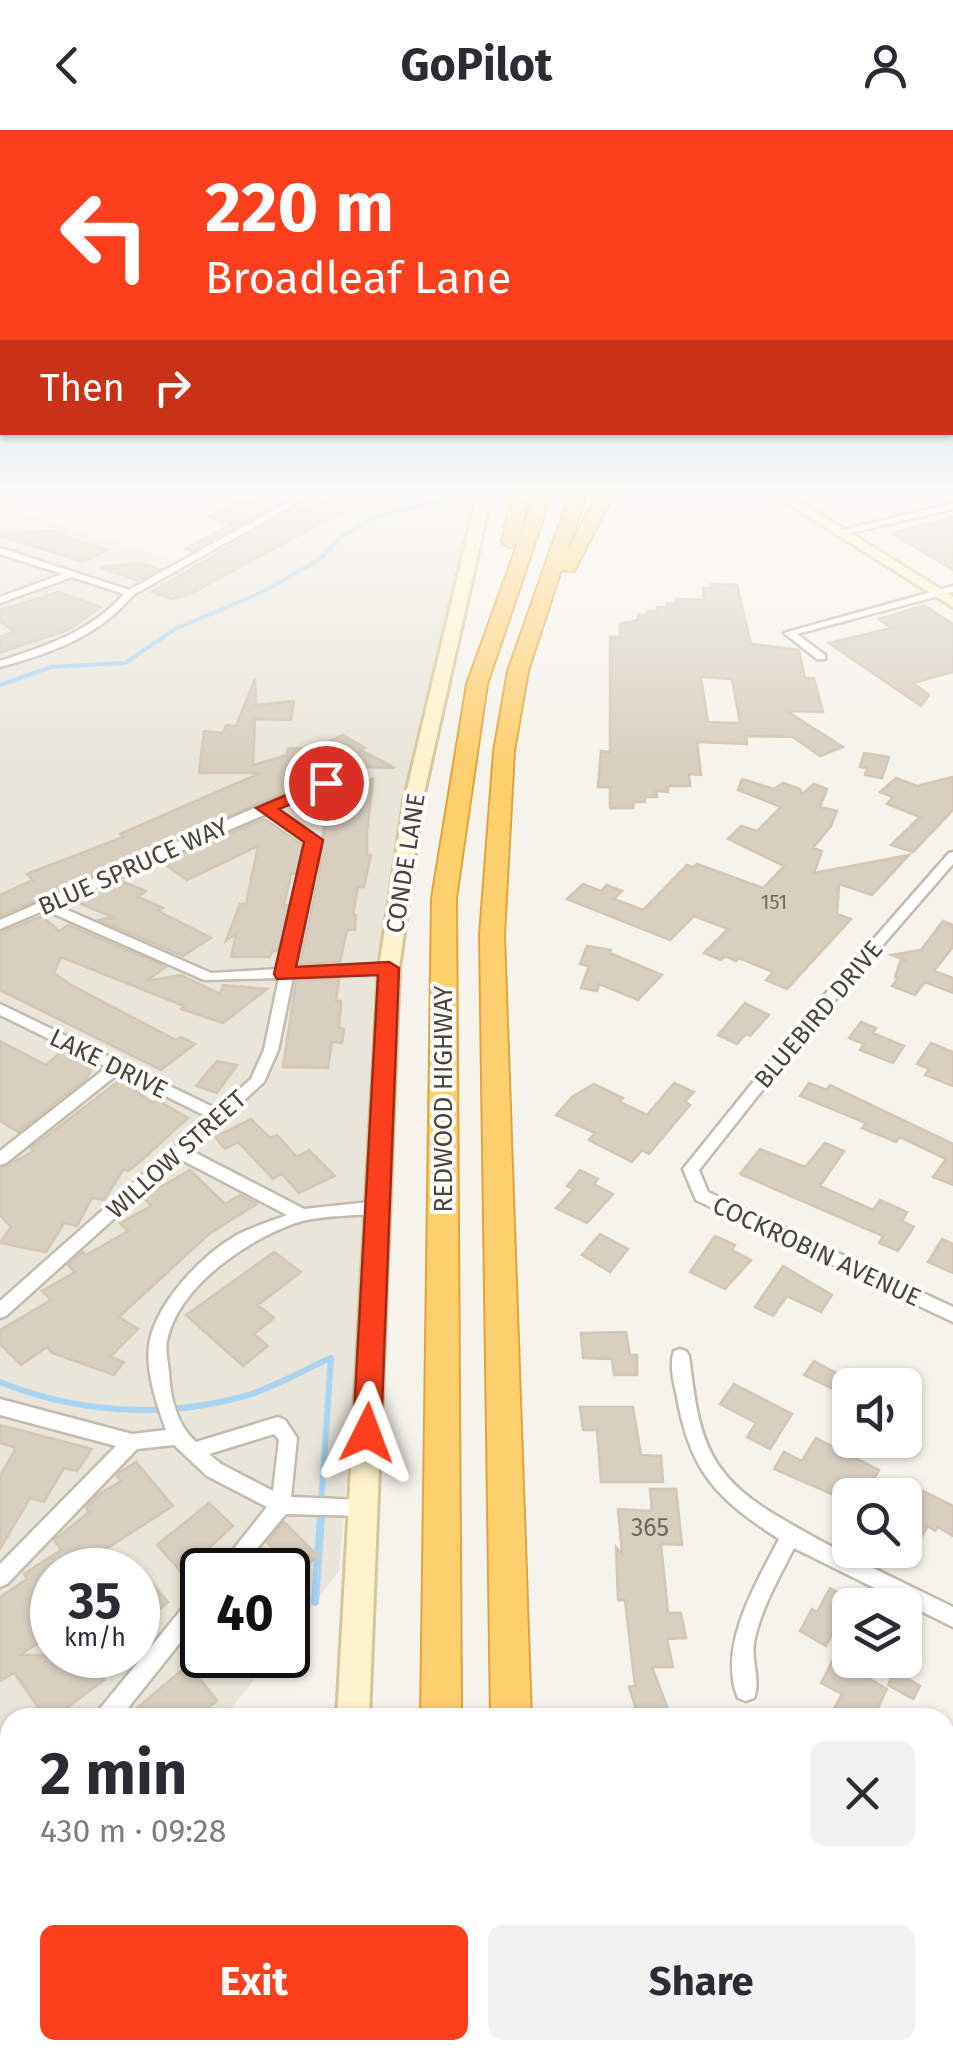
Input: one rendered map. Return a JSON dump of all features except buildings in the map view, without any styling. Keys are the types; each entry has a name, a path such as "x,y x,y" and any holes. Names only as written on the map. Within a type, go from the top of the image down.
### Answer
{"highway":[{"path":"487,652 501,585"},
{"name":"REDWOOD HIGHWAY","path":"441,1708 444,898 477,684 511,585"},
{"name":"REDWOOD HIGHWAY","path":"511,1708 492,935 504,751 524,653 547,585"},
{"path":"524,653 559,585"}],"street":[{"path":"0,600 40,585"},
{"path":"105,585 130,593"},
{"path":"0,664 86,634 114,616 130,593 144,585"},
{"name":"CONDE LANE","path":"353,1708 389,968 414,802 463,585"},
{"path":"822,657 789,633 948,590 953,603"},
{"name":"BLUE SPRUCE WAY","path":"0,925 326,783"},
{"name":"WILLOW STREET","path":"0,1311 257,1082 270,1050 314,840 265,808"},
{"name":"BLUEBIRD DRIVE","path":"691,1176 690,1169 812,1018 953,856"},
{"path":"44,905 209,977 389,968"},
{"name":"LAKE DRIVE","path":"0,1009 219,1116"},
{"path":"0,1029 16,1018"},
{"path":"0,1159 118,1066"},
{"path":"180,1152 302,1215"},
{"name":"COCKROBIN AVENUE","path":"691,1176 702,1196 953,1315"},
{"path":"363,1508 280,1505 214,1470 174,1428 161,1392 158,1342 174,1304 206,1268 242,1240 302,1215 380,1206"},
{"path":"680,1356 688,1421 714,1475 743,1504 791,1534 953,1617"},
{"path":"0,1406 132,1442"},
{"path":"194,1451 278,1425 288,1438 280,1505 245,1548"},
{"path":"0,1578 132,1442 174,1428"},
{"path":"746,1691 743,1645 760,1596 791,1534"},
{"path":"114,1708 180,1627"}],"shaded area":[{"path":"0,585 459,585 405,792 339,1571 310,1609 310,1548 180,1548 180,1678 255,1678 232,1708 0,1708"}],"waterway":[{"path":"0,685 51,667 125,663 175,629 274,585"},
{"path":"0,1382 90,1406 183,1408 245,1396 331,1358 321,1504"},
{"path":"315,1602 322,1502"}],"route":[{"path":"326,783 265,808 314,840 284,974 389,968 367,1433"}]}
